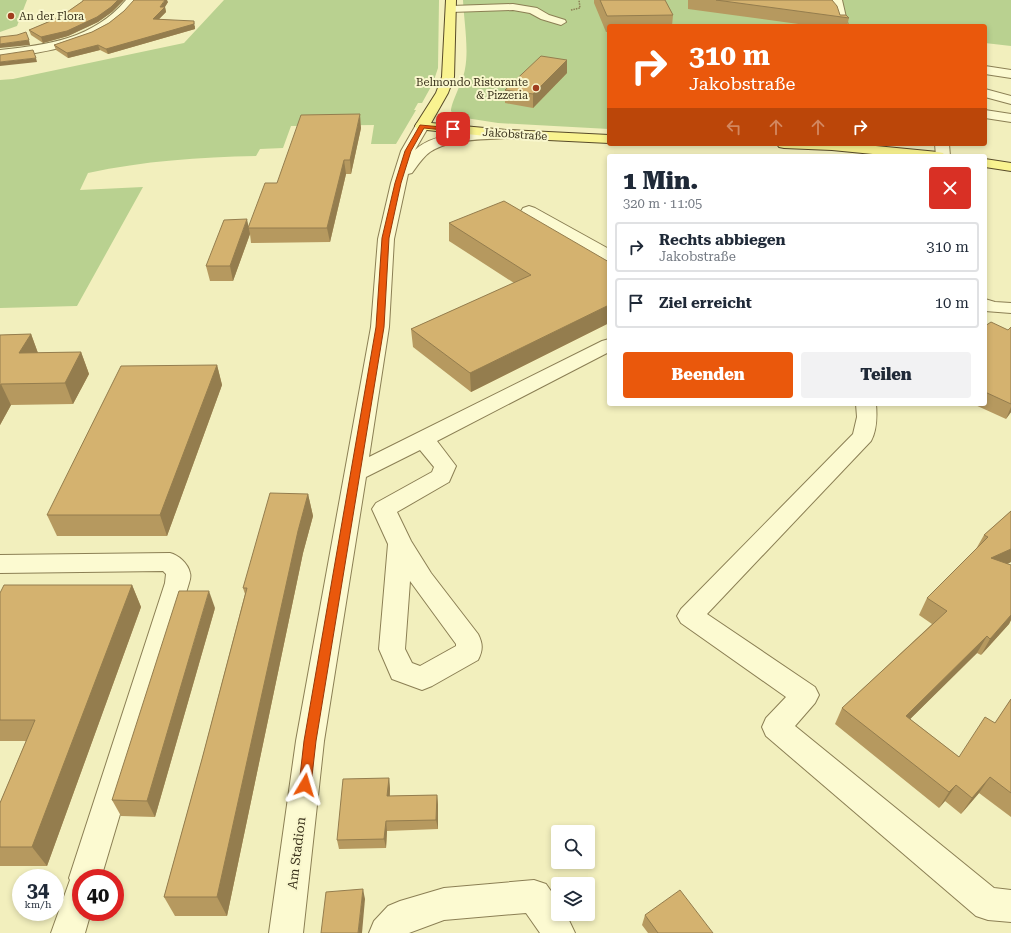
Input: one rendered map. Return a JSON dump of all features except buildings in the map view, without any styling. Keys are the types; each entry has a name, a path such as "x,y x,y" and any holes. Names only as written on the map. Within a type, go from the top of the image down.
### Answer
{"main road":[{"name":"Am Stadion","path":"422,126 442,93 448,77 451,5"},
{"name":"Jakobstraße","path":"422,126 506,134 607,139"},
{"path":"821,146 916,154"},
{"path":"987,163 1011,167"}],"street":[{"path":"0,54 38,49 92,34 124,11 132,0"},
{"path":"837,0 843,24"},
{"path":"451,5 513,7 533,10 546,17 561,22"},
{"path":"987,70 1011,74"},
{"path":"987,94 1007,97"},
{"path":"987,114 1011,118"},
{"name":"Am Stadion","path":"286,933 310,741 380,327 386,238 398,183 408,151 422,126"},
{"path":"398,183 416,157 426,149 455,139 506,134"},
{"path":"529,211 607,255"},
{"path":"987,305 991,307 1011,308"},
{"path":"356,473 607,347"},
{"path":"866,406 867,417 863,436 690,616 805,695 776,727 988,904 1011,906"},
{"path":"400,544 392,649 402,671 422,678 469,652 469,642 422,580 400,544 384,509 440,477 445,466 423,440"},
{"path":"0,564 170,562 178,573 89,869"},
{"path":"386,933 400,918 444,904 534,896 549,916 558,933"},
{"path":"68,933 72,920"}],"green space":[{"name":"An der Flora","path":"0,0 27,0 17,26 0,32"},
{"path":"224,0 439,0 438,68 433,83 422,103 418,103 414,110 416,110 396,144 371,144 374,125 291,126 283,148 260,149 256,156 172,160 130,165 88,173 80,190 143,187 77,306 0,308 0,80 13,79 184,43"},
{"path":"463,0 1011,0 1011,46 987,43 987,24 607,24 607,129 498,123 454,115 451,111 464,74 466,44"}],"place":[{"name":"An der Flora","path":"11,16"},
{"name":"Belmondo Ristorante & Pizzeria","path":"536,88"}],"route":[{"path":"305,785 310,741 371,387 380,327 386,238 398,183 408,151 422,126 453,129"}]}
